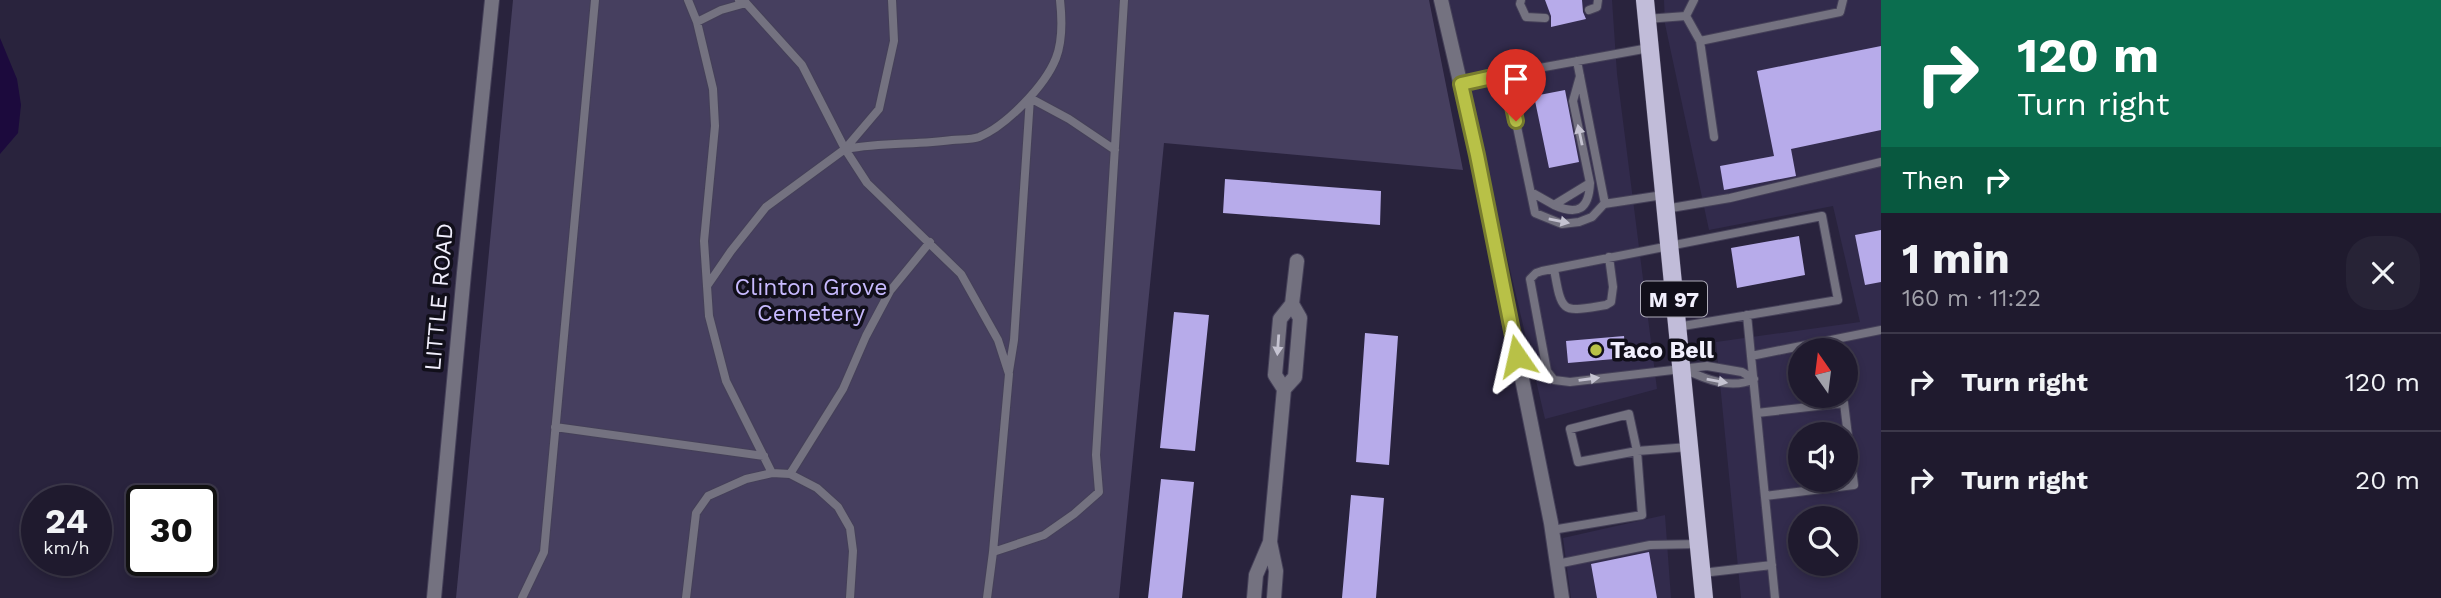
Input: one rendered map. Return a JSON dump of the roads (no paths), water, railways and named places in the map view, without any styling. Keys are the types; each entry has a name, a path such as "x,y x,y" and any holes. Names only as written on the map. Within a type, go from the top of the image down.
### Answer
{"main road":[{"name":"M 97","path":"1645,0 1704,598"}],"street":[{"name":"LITTLE ROAD","path":"434,598 492,0"},
{"path":"1441,0 1477,155 1552,530 1562,598"},
{"path":"1274,598 1276,571 1270,542 1284,389 1295,377 1300,318 1292,304 1297,261"},
{"path":"1254,598 1256,575 1270,542"}],"lane":[{"path":"522,598 544,552 595,0"},
{"path":"688,0 697,22 713,89 715,126 704,241 709,316 726,381 772,473"},
{"path":"707,286 766,208 845,149 879,109 894,40 892,0"},
{"path":"845,149 866,145 926,144 978,137 1016,113 1030,98 1056,58 1063,21 1060,0"},
{"path":"992,552 1044,535 1099,492 1096,455 1124,0"},
{"path":"1521,0 1526,17 1545,18"},
{"path":"1589,10 1597,6 1598,0"},
{"path":"1686,16 1694,0"},
{"path":"1700,41 1840,12 1843,0"},
{"path":"697,22 746,1 802,65 845,149 867,183 961,274 998,340 1009,374"},
{"path":"1646,19 1686,16"},
{"path":"1686,16 1700,41 1714,137"},
{"path":"1461,84 1649,48"},
{"path":"1577,61 1605,204"},
{"path":"1506,74 1535,213 1562,224 1592,217 1605,204 1730,198 1881,162"},
{"path":"1531,192 1566,210 1584,207 1590,200 1590,183 1573,101 1580,76"},
{"path":"1030,98 1069,119 1115,150"},
{"path":"987,598 1014,340 1030,98"},
{"path":"1554,205 1590,183"},
{"path":"1677,327 1838,300 1822,216 1609,257 1536,273 1530,279 1547,371 1554,380 1570,382 1707,366 1742,372 1754,379"},
{"path":"790,474 843,390 866,336 890,291 930,243"},
{"path":"1554,269 1559,298 1566,308 1573,310 1606,305 1611,302 1613,287 1609,257"},
{"path":"1747,315 1775,598"},
{"path":"1751,356 1881,330"},
{"path":"1681,367 1708,380 1742,385 1754,379"},
{"path":"1757,413 1844,403 1854,485 1765,496"},
{"path":"1552,530 1642,515 1637,451 1629,414 1570,429 1578,462 1637,451 1689,447"},
{"path":"555,427 764,456"},
{"path":"686,598 696,513 708,496 747,479 772,473 790,474 817,488 838,507 850,528 853,551 850,598"},
{"path":"1557,564 1650,545 1699,544"},
{"path":"1702,573 1772,565"}],"place":[{"name":"Taco Bell","path":"1596,350"}],"park label":[{"name":"Clinton Grove Cemetery","path":"811,300"}]}
